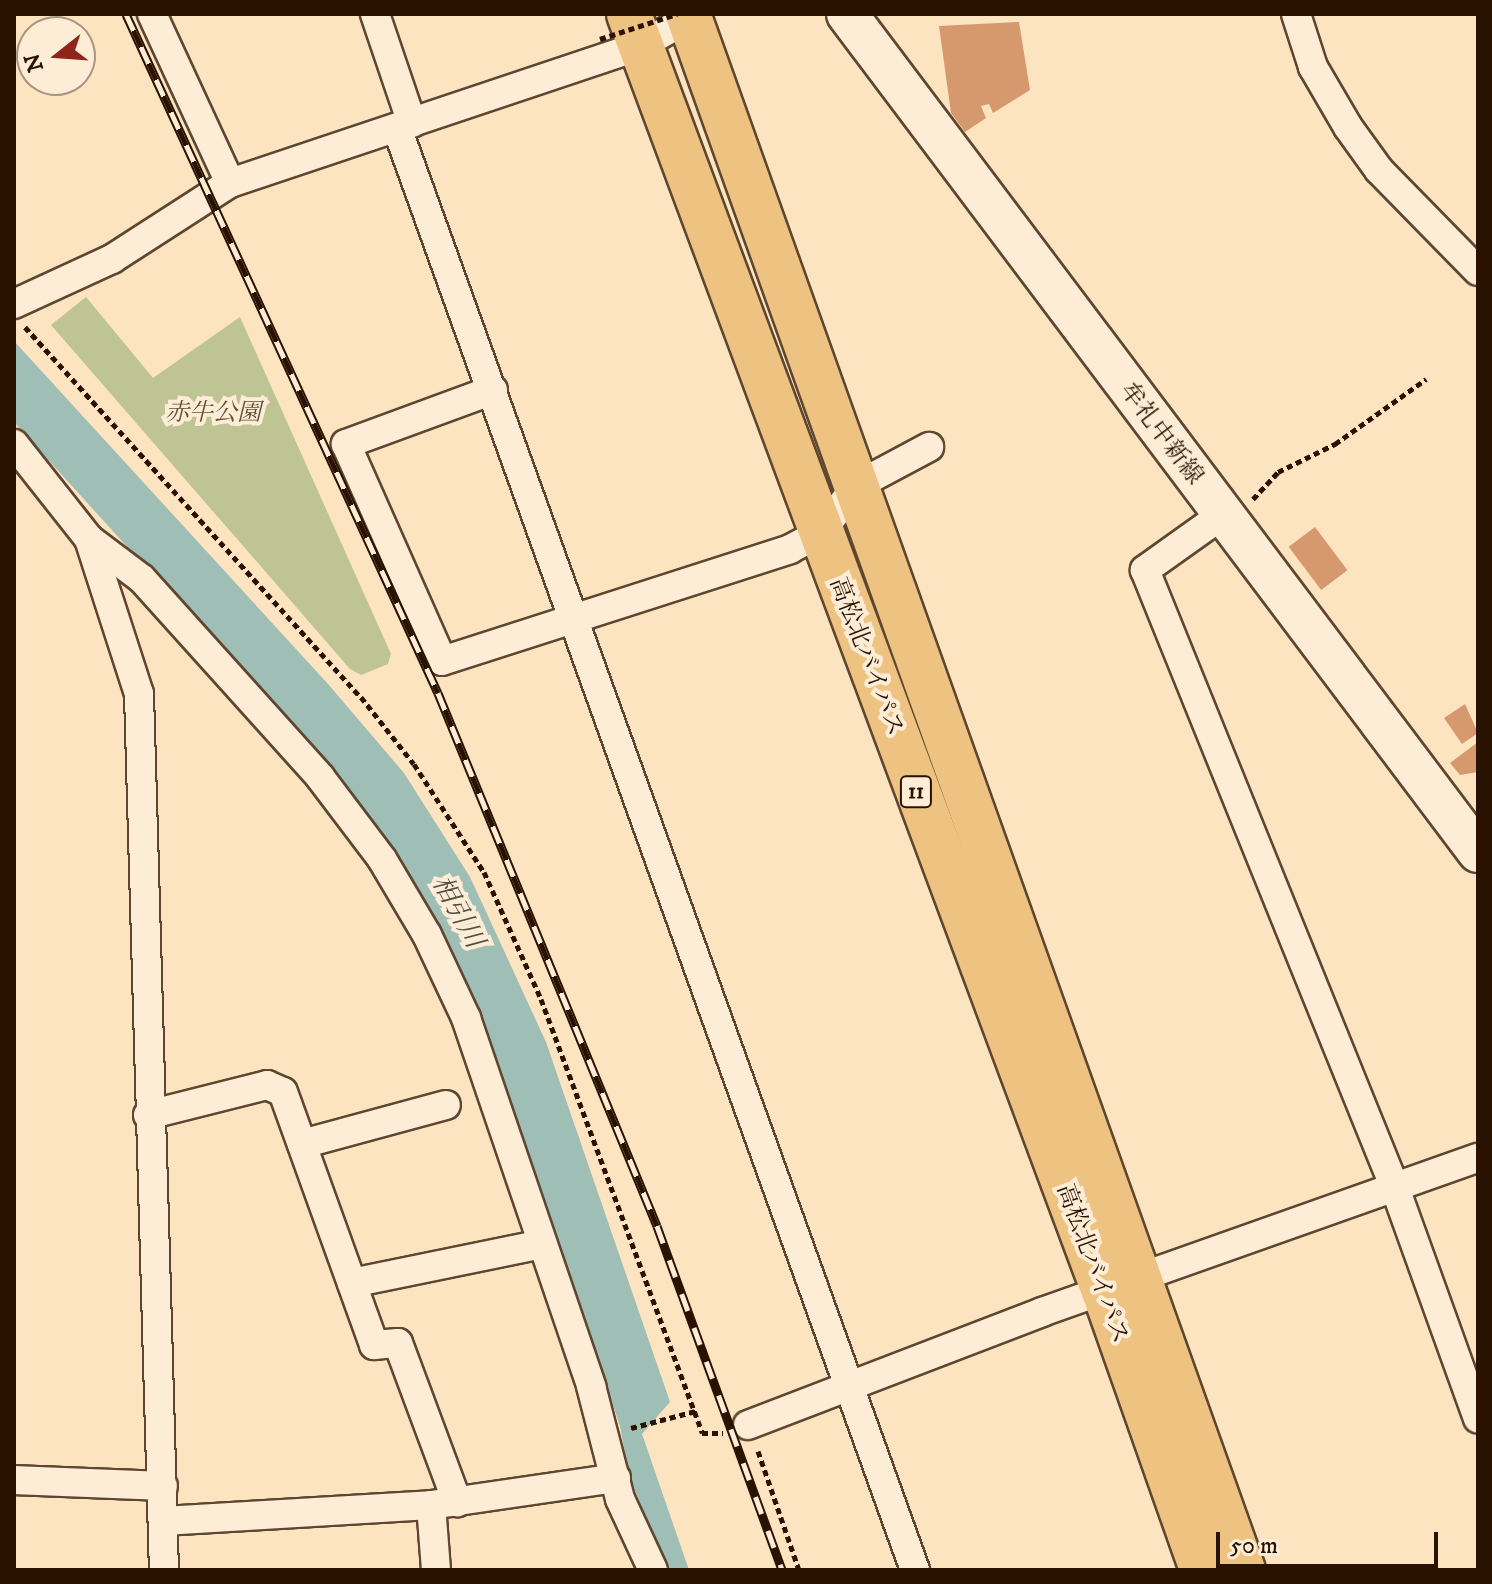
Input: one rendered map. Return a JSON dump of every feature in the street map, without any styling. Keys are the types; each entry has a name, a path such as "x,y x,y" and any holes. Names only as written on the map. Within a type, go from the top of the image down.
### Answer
{"highway":[{"name":"高松北バイパス","path":"688,16 856,486 1122,1286 1202,1570"},
{"name":"高松北バイパス","path":"623,33 1122,1286 1243,1570"}],"main road":[{"name":"牟礼中新線","path":"847,14 1234,512 1478,852"}],"street":[{"path":"152,14 230,183"},
{"path":"375,14 404,126 493,390 915,1570"},
{"path":"1296,14 1313,67 1348,127 1379,170 1478,271"},
{"path":"14,304 112,259 230,183 404,126 623,33 688,16"},
{"path":"493,390 346,444 442,661 573,617 693,584 820,533 856,486 929,447"},
{"path":"20,457 89,539 142,579 320,777 382,859 427,935 466,1018 542,1244 620,1499 653,1570"},
{"path":"1234,512 1145,570 1395,1188 1478,1419"},
{"path":"89,539 139,694 148,1115 164,1570"},
{"path":"148,1115 267,1085 283,1092 374,1345 398,1343 444,1504 436,1570"},
{"path":"302,1144 446,1105"},
{"path":"748,1425 1478,1158"},
{"path":"352,1283 542,1244"},
{"path":"163,1521 444,1504 616,1478"},
{"path":"14,1480 163,1486"}],"path":[{"path":"623,33 688,16"},
{"path":"1234,512 1278,472 1335,444 1426,379"},
{"path":"626,1430 696,1411"}],"green space":[{"name":"赤牛公園","path":"86,297 153,378 240,317 391,654 388,664 361,675 350,669 51,325"}],"water":[{"name":"相引川","path":"14,341 328,684 404,773 470,877 546,1042 670,1402 642,1434 689,1570 668,1570 629,1476 620,1426 475,1015 216,645 14,422"}],"building":[{"path":"1019,22 1030,90 993,113 989,104 981,106 986,118 965,132 951,113 939,26"},
{"path":"1315,527 1347,570 1321,590 1289,547"},
{"path":"1465,704 1478,733 1462,744 1444,718"},
{"path":"1478,742 1478,772 1460,775 1450,763"}],"railway":[{"path":"126,14 438,693 657,1226 782,1570"}]}
